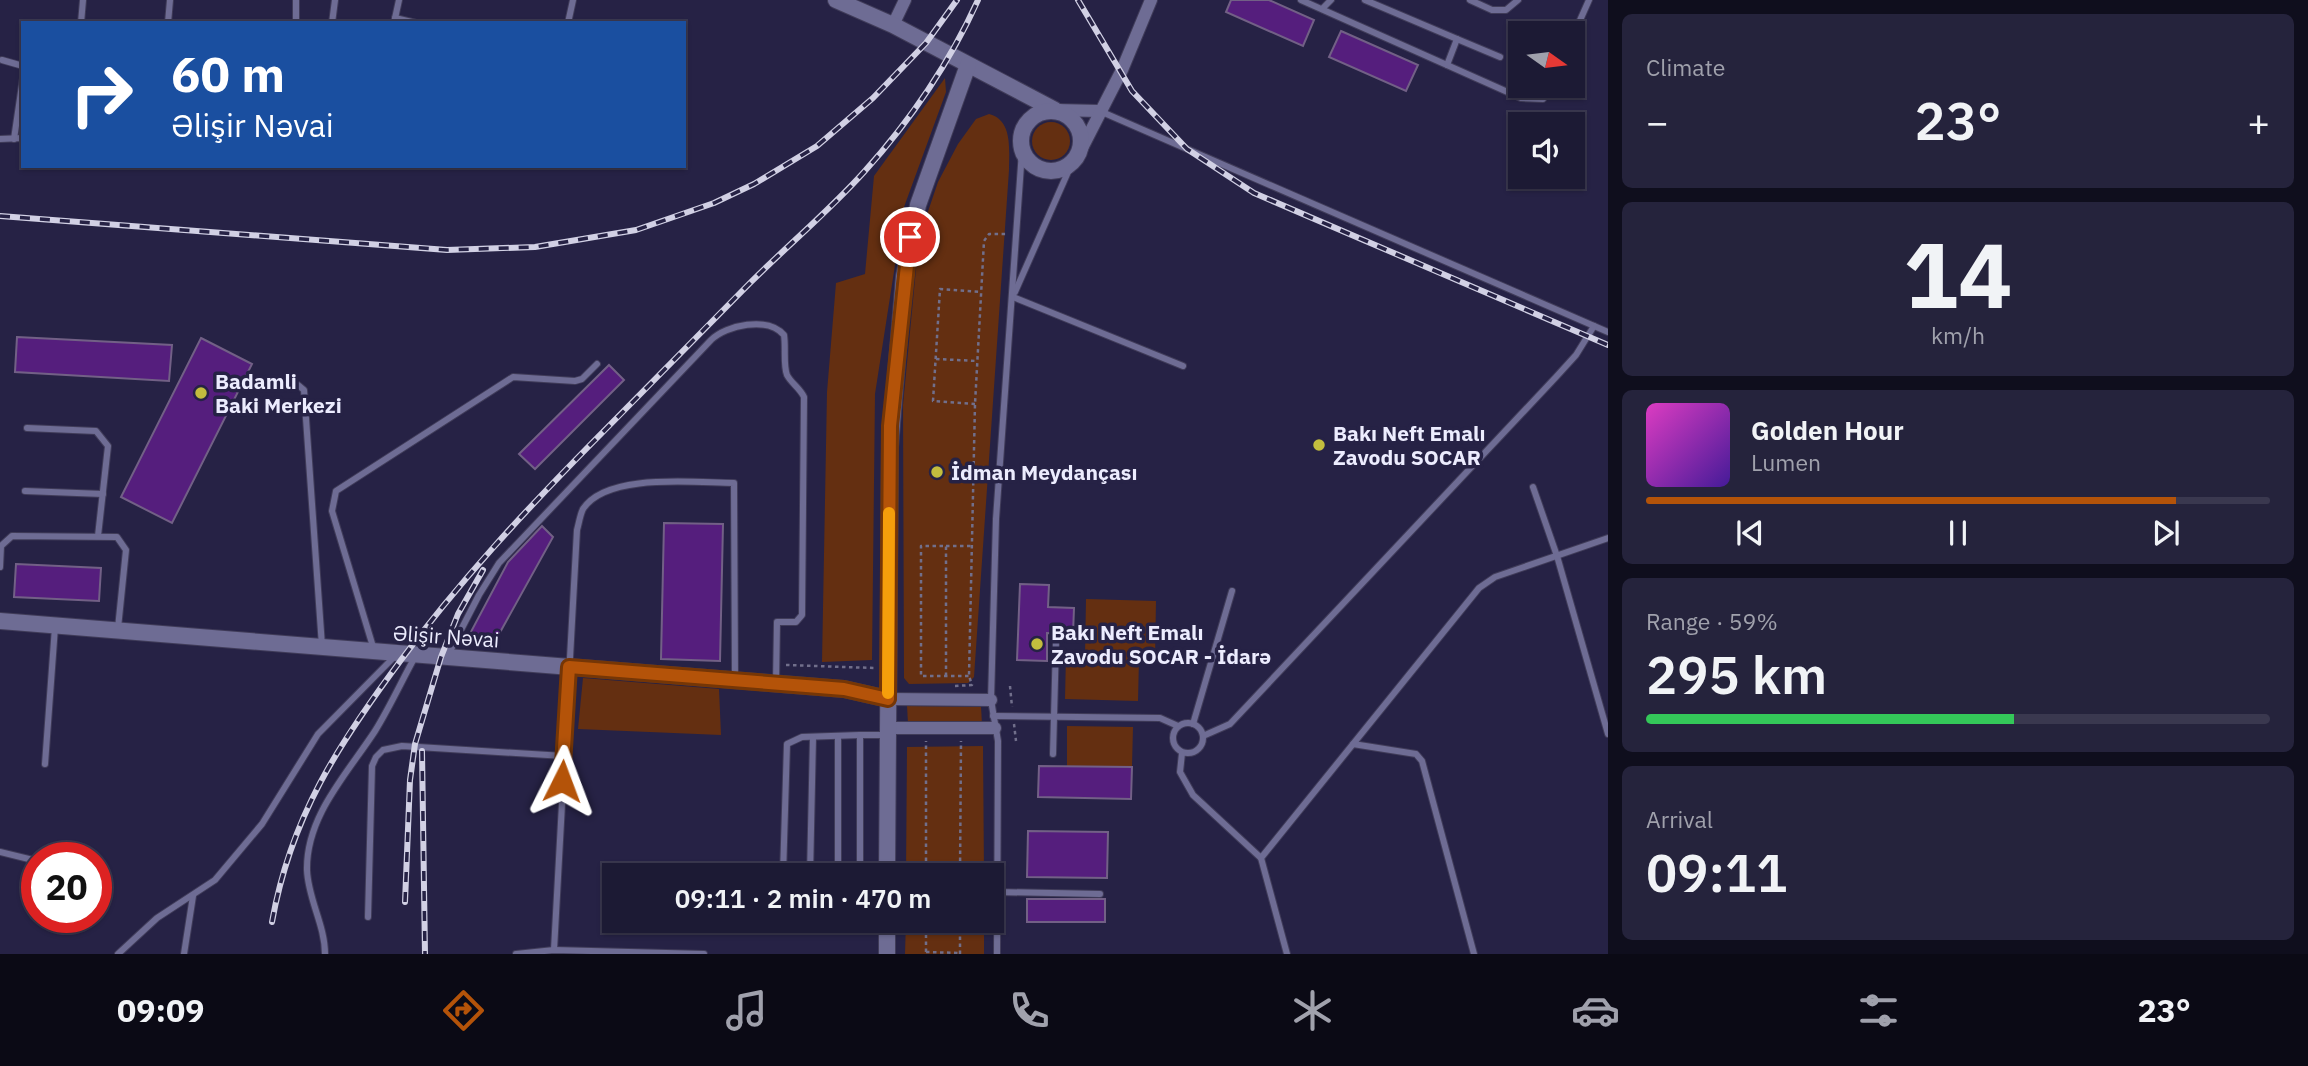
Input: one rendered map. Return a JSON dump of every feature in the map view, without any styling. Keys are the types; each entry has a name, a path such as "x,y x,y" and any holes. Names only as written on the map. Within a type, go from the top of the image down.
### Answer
{"street":[{"path":"836,0 893,25 1066,114 1075,121 1082,142 1076,159"},
{"path":"893,25 905,0"},
{"path":"1100,111 1043,111 1032,117 1024,127 1022,151 1028,161 1038,169 1050,172 1062,170 1076,159 1122,70 1151,0"},
{"path":"887,863 890,437 904,277 913,223 968,65"},
{"name":"Əlişir Nəvai","path":"0,621 776,683 844,689 888,699"},
{"path":"888,699 991,700"},
{"path":"888,731 994,722"},
{"path":"887,933 887,954"}],"lane":[{"path":"81,21 83,0"},
{"path":"168,21 170,0"},
{"path":"296,0 296,21"},
{"path":"332,21 335,0"},
{"path":"395,21 399,0"},
{"path":"568,21 573,0"},
{"path":"1301,0 1508,92"},
{"path":"1322,9 1331,0"},
{"path":"1365,0 1500,58"},
{"path":"1470,0 1492,9 1506,10 1518,0"},
{"path":"1580,21 1589,0"},
{"path":"1447,65 1457,39"},
{"path":"2,60 21,65"},
{"path":"14,139 21,92"},
{"path":"1521,98 1544,98"},
{"path":"1100,111 1608,332"},
{"path":"0,139 21,138"},
{"path":"997,863 998,741 991,700 996,519 1022,151"},
{"path":"1013,297 1076,159"},
{"path":"1013,297 1183,366"},
{"path":"447,657 499,563 717,334 733,326 770,326 783,335 786,372 804,397 802,615 796,622 777,622 776,683"},
{"path":"1182,753 1197,751 1203,736 1230,724 1570,362 1594,326"},
{"path":"374,651 332,511 336,491 513,377 575,381 582,379 597,365"},
{"path":"277,382 298,385 304,390 322,647"},
{"path":"27,428 96,431 108,446 98,537"},
{"path":"554,950 577,530 584,507 610,490 642,483 734,483 735,680"},
{"path":"1533,487 1557,556 1608,734"},
{"path":"25,491 103,495"},
{"path":"0,568 1,546 12,536 117,537 126,550 118,630"},
{"path":"1261,858 1479,587 1495,577 1608,538"},
{"path":"1193,724 1232,591"},
{"path":"45,764 55,625"},
{"path":"1053,754 1056,642"},
{"path":"118,954 158,918 215,880 262,824 318,734 397,653"},
{"path":"325,954 325,936 310,894 307,871 310,839 330,796 376,730 416,654"},
{"path":"994,722 1054,717 1160,718 1178,726 1193,724"},
{"path":"1193,724 1203,736"},
{"path":"1178,726 1172,741 1182,753 1180,772 1192,795 1261,858 1287,954"},
{"path":"783,863 785,749 790,740 888,731"},
{"path":"860,735 860,863"},
{"path":"810,863 813,737"},
{"path":"838,737 838,863"},
{"path":"1353,744 1416,754 1422,761 1474,954"},
{"path":"368,917 372,766 383,750 392,746 422,746 564,756"},
{"path":"0,852 21,857"},
{"path":"1004,892 1100,894"},
{"path":"184,954 193,896"},
{"path":"997,933 997,954"},
{"path":"516,954 554,950 704,954"}],"path":[{"path":"947,686 972,685 969,676 975,404 986,235 1017,234"},
{"path":"975,404 933,401 940,289 981,292"},
{"path":"936,359 977,361"},
{"path":"969,676 921,676 921,546 972,546"},
{"path":"946,546 946,676"},
{"path":"776,665 874,668 875,656"},
{"path":"926,741 926,863"},
{"path":"960,863 961,741"},
{"path":"926,933 926,953 960,953 960,933"}],"shaded area":[{"path":"945,78 946,92 904,207 875,394 872,660 822,662 827,392 836,283 865,274 874,176"},
{"path":"989,114 997,117 1006,129 1009,170 974,677 968,683 909,684 904,678 903,405 919,238 938,182 958,144 976,119"},
{"path":"1051,122 1065,127 1070,141 1065,155 1051,160 1037,155 1032,141 1037,127"},
{"path":"1086,599 1156,601 1155,659 1139,659 1138,701 1065,699 1066,655 1085,655"},
{"path":"583,678 719,689 721,735 578,729"},
{"path":"907,706 981,707 982,724 908,723"},
{"path":"1067,726 1133,727 1132,767 1067,767"},
{"path":"983,746 984,863 906,863 907,747"},
{"path":"906,933 984,933 984,954 905,954"}],"building":[{"path":"1231,0 1269,0 1314,20 1303,46 1226,12"},
{"path":"1341,31 1418,65 1406,91 1329,57"},
{"path":"17,337 172,345 169,381 15,372"},
{"path":"201,338 252,364 172,523 121,497"},
{"path":"609,365 624,380 535,469 519,454"},
{"path":"664,523 723,524 720,661 661,659"},
{"path":"542,526 553,537 493,645 465,643 508,562"},
{"path":"16,564 101,568 99,601 14,597"},
{"path":"1020,584 1049,585 1048,607 1074,608 1073,634 1047,633 1047,661 1017,660"},
{"path":"1039,766 1132,767 1131,799 1038,797"},
{"path":"1028,831 1108,832 1107,878 1027,877"},
{"path":"1027,899 1105,899 1105,922 1027,922"}],"railway":[{"path":"0,216 447,250 535,247 636,230 714,203 754,184 817,146 873,98 926,43 957,0"},
{"path":"272,922 291,848 320,783 378,691 423,631 493,548 567,469 750,283 864,172 928,90 955,46 978,0"},
{"path":"1078,0 1132,91 1187,149 1254,193 1608,345"},
{"path":"405,902 410,780 415,744 441,657 458,614 483,570"},
{"path":"422,751 425,954"}],"slow traffic":[{"path":"888,693 889,513"}],"place":[{"name":"Badamli Baki Merkezi","path":"201,393"},
{"name":"Bakı Neft Emalı Zavodu SOCAR","path":"1319,445"},
{"name":"İdman Meydançası","path":"937,472"},
{"name":"Bakı Neft Emalı Zavodu SOCAR - İdarə","path":"1037,644"}],"route":[{"path":"562,781 569,667 844,689 888,699 890,426 910,237"}]}
